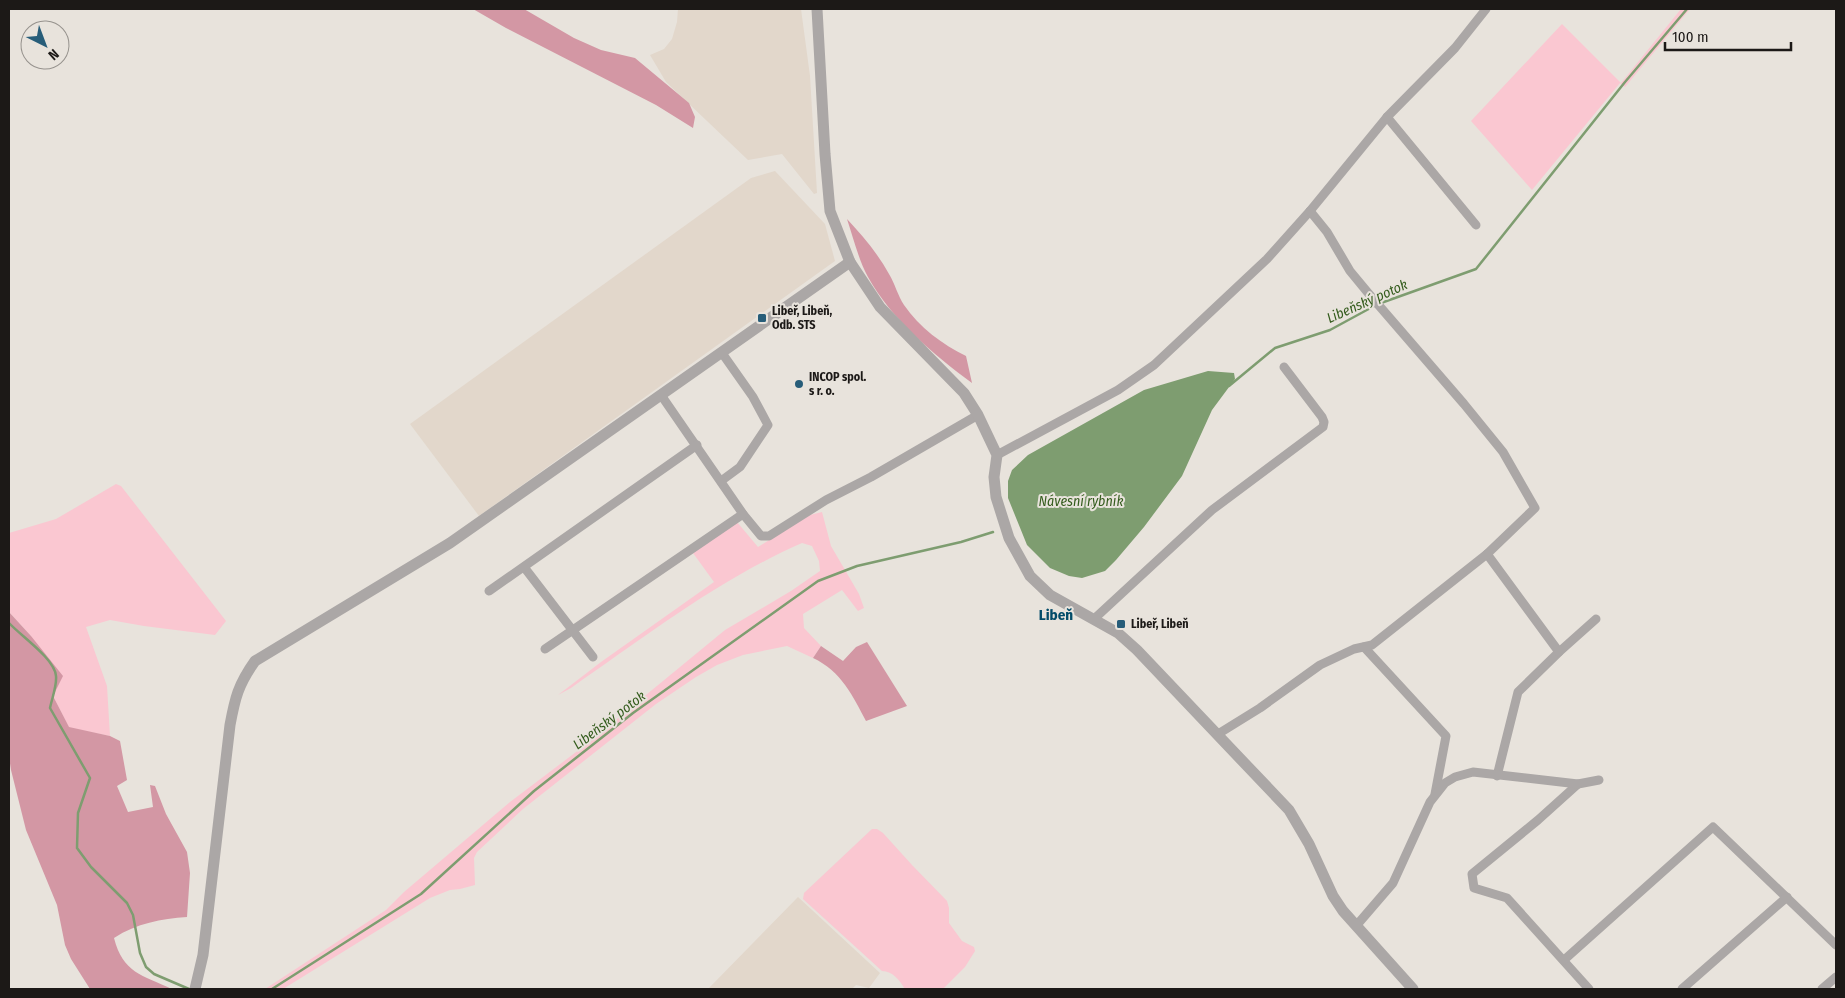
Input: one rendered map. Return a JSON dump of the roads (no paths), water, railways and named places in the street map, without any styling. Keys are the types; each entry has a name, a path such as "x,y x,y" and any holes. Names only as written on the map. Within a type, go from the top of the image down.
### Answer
{"street":[{"path":"816,9 830,211 850,262 880,307 964,393 978,415 997,455 994,477 996,497 1009,538 1030,576 1050,595 1118,633 1137,650 1218,734 1288,810 1308,844 1333,896 1343,911 1413,989"},
{"path":"997,455 1118,390 1154,365 1267,259 1310,211 1387,117 1455,48 1486,9"},
{"path":"1387,117 1476,225"},
{"path":"1218,734 1260,708 1320,665 1354,649 1372,645 1487,554 1535,508 1503,452 1356,278 1327,232 1310,211"},
{"path":"195,989 203,955 230,725 235,700 243,678 255,661 450,543 850,262"},
{"path":"721,481 740,467 768,425 752,397 722,353"},
{"path":"1094,619 1212,510 1323,426 1322,417 1284,366"},
{"path":"661,396 697,445 743,514 761,536 769,536 826,500 978,415"},
{"path":"489,591 697,445"},
{"path":"545,649 743,514"},
{"path":"1487,554 1559,652"},
{"path":"524,567 593,657"},
{"path":"1497,776 1518,692 1596,619"},
{"path":"1364,647 1446,736 1434,797"},
{"path":"1356,926 1393,883 1434,797 1445,783 1454,777 1473,772 1578,784 1599,780"},
{"path":"1578,784 1538,820 1472,874 1474,888 1508,898 1589,989"},
{"path":"1564,960 1713,827 1836,945"},
{"path":"1682,989 1787,897"},
{"path":"1822,989 1836,977"}],"water":[{"name":"Návesní rybník","path":"1208,371 1234,373 1235,379 1212,410 1182,476 1144,527 1105,571 1082,578 1069,576 1050,568 1027,545 1008,498 1008,481 1012,470 1028,455 1144,390"}],"waterway":[{"name":"Libeňský potok","path":"1381,303 1476,269 1625,82 1687,9"},
{"name":"Libeňský potok","path":"1229,386 1275,348 1330,330 1376,305"},
{"name":"Libeňský potok","path":"272,989 421,894 534,791 633,713 818,581 857,566 961,542 993,532"},
{"name":"Libeňský potok","path":"9,623 44,655 54,669 56,684 50,708 90,778 78,813 77,848 91,867 127,903 133,915 140,953 146,967 154,974 189,989"}],"place":[{"name":"Libeř, Libeň, Odb. STS","path":"762,318"},
{"name":"INCOP spol. s r. o.","path":"799,384"},
{"name":"Libeř, Libeň","path":"1121,624"}],"district":[{"name":"Libeň","path":"1056,615"}]}
